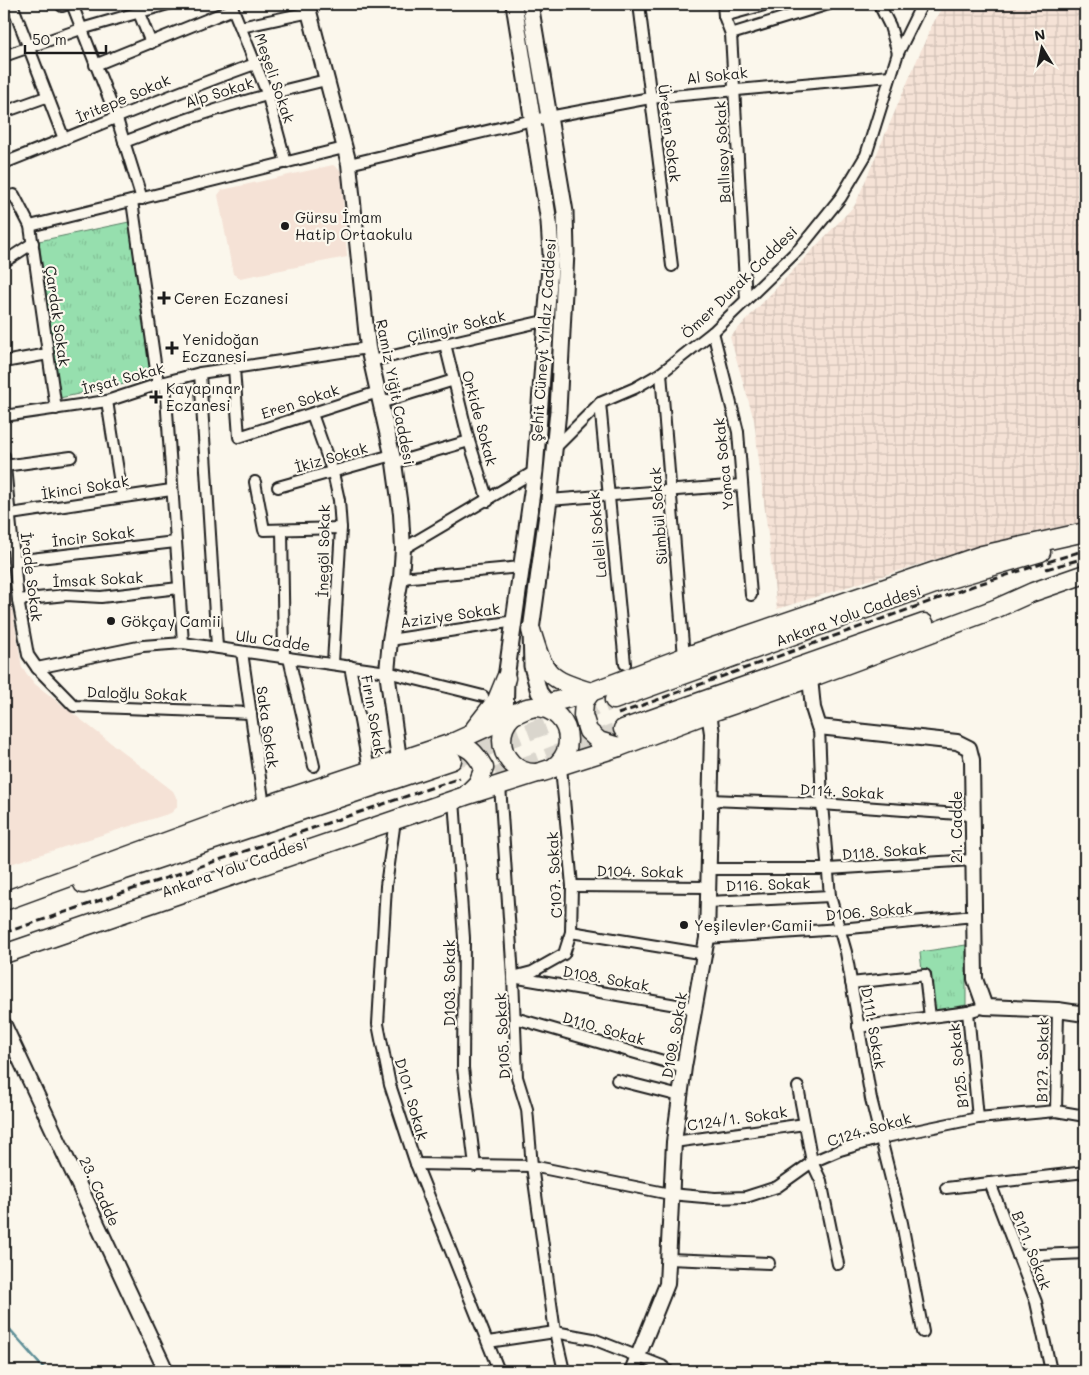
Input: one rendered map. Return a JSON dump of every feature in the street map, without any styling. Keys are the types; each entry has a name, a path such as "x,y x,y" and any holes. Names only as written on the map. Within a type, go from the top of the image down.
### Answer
{"highway":[{"path":"471,734 505,722 527,709 552,710 591,692 684,657 982,555 1085,532"},
{"name":"Ankara Yolu Caddesi","path":"614,700 946,580 1085,540"},
{"path":"7,952 395,820 461,795 553,769 619,747 810,678 995,609 1033,592 1085,574"},
{"path":"623,729 996,598 1085,574"},
{"path":"531,630 541,663 548,672 558,681 591,692"},
{"path":"452,751 471,734 497,700 506,678"},
{"path":"591,692 584,702 583,715 588,731 599,741 619,747"},
{"path":"505,722 503,746 511,762 526,772 553,769 566,752 567,733 552,710"},
{"path":"4,901 399,759 452,751 466,746 476,754 484,768 478,783 461,795"},
{"name":"Ankara Yolu Caddesi","path":"4,911 452,751"},
{"name":"Ankara Yolu Caddesi","path":"7,952 461,795"}],"main road":[{"name":"Şehit Cüneyt Yıldız Caddesi","path":"505,722 506,678 534,471 548,320 551,254 550,222 514,4"},
{"path":"530,4 565,212 566,252 554,449 531,630 532,666 539,692 552,710"},
{"name":"Ramiz Yiğit Caddesi","path":"308,8 349,164 369,355 393,459 403,549 401,578 390,640 387,672 399,759"},
{"path":"810,678 813,708 818,727"},
{"name":"D109. Sokak","path":"632,1371 639,1358 667,1284 674,1142 684,1067 707,938 712,733 709,713"},
{"name":"21. Cadde","path":"818,727 957,742 969,748 972,760 975,980 985,1006"},
{"path":"985,1006 1058,1010 1085,1014"},
{"name":"23. Cadde","path":"4,1025 166,1371"}],"street":[{"path":"12,4 46,97 64,139"},
{"path":"61,4 62,6 68,4"},
{"path":"72,4 117,119 137,200 161,383 180,588 183,643"},
{"path":"4,56 81,29 168,4"},
{"name":"Üreten Sokak","path":"639,4 672,266"},
{"name":"Ballısoy Sokak","path":"723,4 724,16 731,34 746,300"},
{"path":"724,16 768,4"},
{"path":"731,34 829,4"},
{"path":"879,4 890,26 898,53"},
{"name":"Ömer Durak Caddesi","path":"554,449 600,403 635,388 661,373 713,332 800,248 841,198 866,155 898,53 922,4"},
{"path":"96,65 151,43 232,6"},
{"name":"Meşeli Sokak","path":"232,6 267,94 286,163"},
{"path":"241,27 308,8"},
{"path":"139,13 151,43"},
{"name":"İritepe Sokak","path":"4,163 117,119 172,94 255,64"},
{"name":"Al Sokak","path":"349,164 533,120 650,98 734,88 890,76"},
{"name":"Alp Sokak","path":"124,142 190,116 267,94 326,80"},
{"path":"4,112 46,97"},
{"path":"30,226 344,148"},
{"name":"Çardak Sokak","path":"4,198 14,195 30,226 56,409"},
{"path":"4,262 33,243"},
{"name":"Çilingir Sokak","path":"369,355 444,344 548,320"},
{"name":"Yonca Sokak","path":"713,332 738,432 751,595"},
{"name":"Orkide Sokak","path":"444,344 469,442 488,501"},
{"path":"4,362 48,354"},
{"name":"İrşat Sokak","path":"4,416 107,401 161,383 234,368 369,355"},
{"name":"Eren Sokak","path":"234,368 239,436 312,414 454,380"},
{"name":"Sümbül Sokak","path":"661,373 684,657"},
{"path":"200,374 217,647"},
{"path":"107,401 122,496"},
{"name":"Laleli Sokak","path":"600,403 625,664"},
{"name":"İnegöl Sokak","path":"312,414 333,473 339,500 341,528 333,663"},
{"name":"İkiz Sokak","path":"278,487 469,442"},
{"path":"4,463 71,457"},
{"name":"İrade Sokak","path":"4,463 7,515 18,600 28,655 37,668"},
{"path":"403,549 488,501 534,471"},
{"path":"255,482 264,530 341,528"},
{"path":"549,500 741,485"},
{"name":"İkinci Sokak","path":"7,515 171,490"},
{"path":"282,530 287,657 314,766"},
{"name":"İncir Sokak","path":"14,561 176,542"},
{"path":"401,578 521,567"},
{"name":"İmsak Sokak","path":"18,600 66,595 101,597 180,588"},
{"name":"Aziziye Sokak","path":"390,640 515,621"},
{"name":"Ulu Cadde","path":"37,668 143,646 183,643 387,672 483,696"},
{"name":"Saka Sokak","path":"242,652 264,806"},
{"name":"Fırın Sokak","path":"350,666 369,770"},
{"name":"Daloğlu Sokak","path":"37,668 74,706 251,713"},
{"name":"D111. Sokak","path":"818,727 830,896 840,930 871,1099 902,1223 923,1332"},
{"name":"C107. Sokak","path":"513,977 532,972 564,954 571,932 572,886 553,769"},
{"name":"D105. Sokak","path":"500,785 513,977 517,1077 527,1109 532,1166 555,1332 564,1371"},
{"name":"D103. Sokak","path":"461,795 464,938 463,1068 474,1166"},
{"name":"D114. Sokak","path":"709,800 822,804 972,815"},
{"name":"D101. Sokak","path":"395,820 386,886 378,1024 390,1085 416,1164 498,1371"},
{"name":"D118. Sokak","path":"708,869 828,869 972,860"},
{"name":"D104. Sokak","path":"572,886 708,887"},
{"name":"D116. Sokak","path":"708,902 830,896"},
{"name":"D106. Sokak","path":"707,938 840,930 974,916"},
{"path":"571,932 705,954"},
{"path":"851,982 925,975 930,1017"},
{"name":"D108. Sokak","path":"513,977 694,1008"},
{"path":"858,1027 968,1012 985,1006"},
{"name":"B127. Sokak","path":"1056,1111 1058,1010"},
{"name":"B125. Sokak","path":"968,1012 978,1118"},
{"name":"D110. Sokak","path":"515,1018 684,1067"},
{"path":"618,1080 680,1096"},
{"path":"798,1087 812,1162 821,1181 838,1264"},
{"name":"C124. Sokak","path":"416,1164 532,1166 670,1194 715,1198 746,1197 777,1187 812,1162 840,1150 881,1138 978,1118 1056,1111 1085,1116"},
{"name":"C124/1. Sokak","path":"674,1142 805,1124"},
{"path":"946,1188 1085,1172"},
{"name":"B121. Sokak","path":"990,1183 1036,1302 1051,1371"},
{"path":"1018,1256 1085,1253"},
{"path":"668,1259 768,1264"},
{"path":"488,1342 555,1332 593,1339 662,1366 668,1371"}],"shaded area":[{"path":"944,4 1085,4 1085,521 987,543 777,609 754,420 730,337 855,205 931,27"},
{"name":"Gürsu İmam Hatip Ortaokulu","path":"333,165 341,171 347,257 240,278 233,274 218,195 222,190"},
{"path":"4,558 22,668 35,684 173,791 177,799 177,807 171,813 4,866"}],"green space":[{"path":"129,222 152,378 60,398 39,241"},
{"path":"966,945 966,1005 934,1011 930,971 922,971 920,952"}],"waterway":[{"path":"4,1323 46,1371"}],"tunnel":[{"path":"452,760 614,700"},
{"path":"471,786 623,729"}],"railway":[{"path":"618,714 976,585 1085,550"},
{"path":"1046,569 1085,558"},
{"path":"4,933 460,778"}],"place":[{"name":"Gürsu İmam Hatip Ortaokulu","path":"285,226"},
{"name":"Ceren Eczanesi","path":"164,298"},
{"name":"Yenidoğan Eczanesi","path":"172,348"},
{"name":"Kayapınar Eczanesi","path":"156,397"},
{"name":"Gökçay Camii","path":"111,621"},
{"name":"Yeşilevler Camii","path":"684,925"}]}
